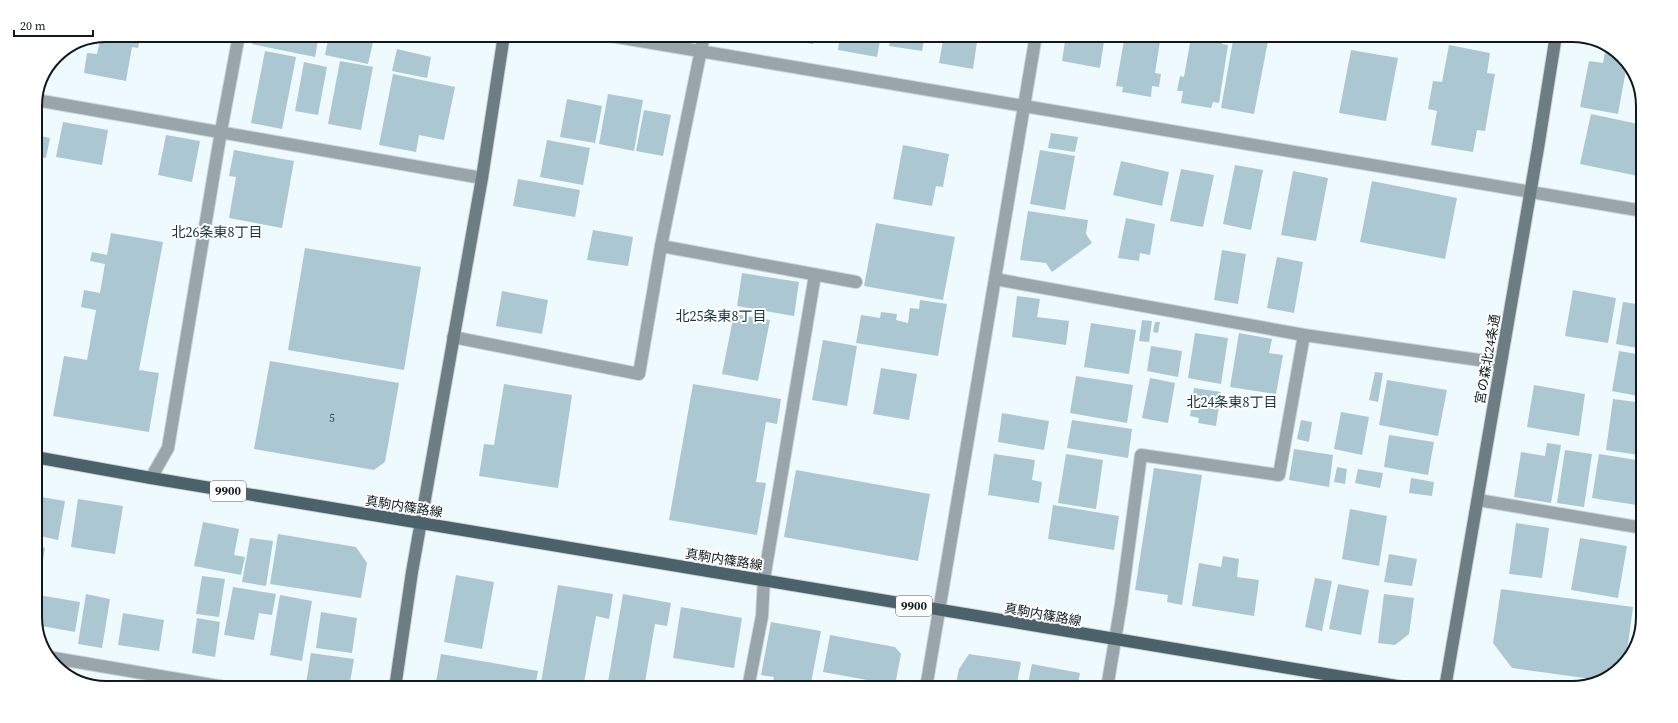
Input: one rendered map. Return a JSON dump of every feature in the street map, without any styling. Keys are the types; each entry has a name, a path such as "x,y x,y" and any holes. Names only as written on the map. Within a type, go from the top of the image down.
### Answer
{"main road":[{"name":"真駒内篠路線","path":"42,457 151,478 764,579 1115,640 1366,681"}],"street":[{"path":"151,478 168,448 221,131 238,42"},
{"path":"396,681 420,523 482,178 503,42"},
{"path":"647,42 1636,210"},
{"path":"453,337 639,374 661,246 703,42"},
{"path":"927,681 1035,42"},
{"name":"宮の森北24条通","path":"1446,681 1555,42"},
{"path":"42,101 221,131 482,178"},
{"path":"661,246 856,282"},
{"path":"749,681 762,616 764,579 815,275"},
{"path":"995,279 1304,335 1500,363"},
{"path":"1108,681 1121,604 1141,455 1279,475 1304,335"},
{"path":"1478,500 1636,527"},
{"path":"58,659 189,681"}],"building":[{"path":"139,42 138,48 132,47 126,81 84,73 87,53 97,54 99,43"},
{"path":"252,42 318,42 315,57 252,44"},
{"path":"328,42 373,42 368,64 325,55"},
{"path":"800,42 813,42 813,44"},
{"path":"839,42 880,42 877,57 838,50"},
{"path":"890,42 924,42 922,51 889,46"},
{"path":"943,42 977,42 973,69 939,63"},
{"path":"1065,42 1104,42 1100,68 1062,61"},
{"path":"1124,42 1160,42 1155,73 1161,74 1159,87 1152,86 1151,97 1122,92 1123,87 1116,86"},
{"path":"1190,42 1222,42 1222,44 1228,45 1219,103 1213,102 1211,108 1181,103 1183,91 1177,91 1180,76 1184,77"},
{"path":"1233,42 1268,42 1254,114 1221,108"},
{"path":"1449,45 1490,53 1487,73 1495,74 1485,131 1477,130 1473,152 1431,145 1437,111 1428,109 1433,81 1442,82"},
{"path":"397,49 431,57 427,78 392,71"},
{"path":"1351,50 1398,58 1386,121 1339,113"},
{"path":"265,51 296,57 282,129 251,123"},
{"path":"1606,52 1611,55 1626,71 1618,114 1580,107 1589,61 1603,63"},
{"path":"340,61 373,67 361,130 328,124"},
{"path":"304,62 327,67 318,115 295,111"},
{"path":"393,74 455,87 444,140 419,135 416,152 379,145"},
{"path":"608,94 643,100 634,151 599,144"},
{"path":"567,99 602,106 595,143 560,137"},
{"path":"644,110 671,115 663,156 636,151"},
{"path":"1591,114 1636,124 1636,176 1580,164"},
{"path":"63,122 108,130 102,165 56,157"},
{"path":"1051,133 1078,137 1075,152 1048,148"},
{"path":"166,135 200,141 192,182 158,175"},
{"path":"42,136 50,138 46,158 42,157"},
{"path":"547,140 590,148 583,185 540,177"},
{"path":"903,145 949,154 943,187 936,186 932,206 893,199"},
{"path":"234,150 294,161 282,228 229,218 236,177 229,176"},
{"path":"1040,150 1075,156 1065,210 1030,204"},
{"path":"1121,161 1169,172 1162,206 1113,195"},
{"path":"1235,165 1263,170 1251,230 1223,224"},
{"path":"1181,169 1214,175 1203,227 1170,221"},
{"path":"1293,171 1328,178 1316,241 1281,235"},
{"path":"518,179 580,190 575,217 513,206"},
{"path":"1372,181 1457,198 1445,259 1360,242"},
{"path":"1028,211 1088,220 1086,234 1092,243 1052,272 1046,263 1020,260"},
{"path":"1126,218 1155,224 1150,255 1140,253 1139,261 1118,258"},
{"path":"876,223 955,237 943,300 864,286"},
{"path":"593,230 633,237 628,266 587,260"},
{"path":"111,233 163,242 139,370 159,373 149,432 53,416 64,356 87,360 96,310 81,307 84,290 100,293 105,264 90,261 92,252 107,255"},
{"path":"305,248 421,267 404,370 288,350"},
{"path":"1222,250 1246,254 1238,304 1214,300"},
{"path":"1277,257 1303,262 1294,313 1267,308"},
{"path":"742,273 799,282 794,316 737,306"},
{"path":"1573,290 1616,298 1608,343 1565,336"},
{"path":"502,291 548,300 542,334 496,326"},
{"path":"1017,296 1040,299 1037,317 1069,321 1066,345 1012,337"},
{"path":"920,300 947,304 938,356 856,343 861,315 880,318 881,312 897,314 896,320 908,323 910,308 919,309"},
{"path":"1623,302 1636,304 1636,348 1616,344"},
{"path":"734,314 770,320 758,381 722,374"},
{"path":"1142,320 1152,321 1149,342 1139,341"},
{"path":"1155,322 1160,322 1158,333 1153,332"},
{"path":"1091,323 1136,330 1129,374 1084,367"},
{"path":"1195,333 1228,338 1221,384 1188,378"},
{"path":"1239,333 1272,339 1269,353 1283,355 1276,394 1230,387"},
{"path":"823,340 857,346 847,406 812,400"},
{"path":"1151,346 1182,351 1178,377 1147,371"},
{"path":"1619,351 1636,354 1636,396 1612,391"},
{"path":"270,361 399,383 385,462 374,470 254,449"},
{"path":"881,368 917,374 909,420 873,414"},
{"path":"1375,372 1383,373 1378,402 1369,400"},
{"path":"1076,376 1133,385 1127,423 1070,413"},
{"path":"1150,378 1175,383 1168,423 1142,418"},
{"path":"1387,380 1447,390 1438,436 1379,425"},
{"path":"504,384 572,395 558,488 479,476 484,444 494,445"},
{"path":"693,384 781,399 777,424 766,422 756,482 766,483 757,535 669,520"},
{"path":"1534,385 1585,394 1579,436 1527,427"},
{"path":"1194,388 1221,392 1216,426 1198,423 1199,418 1190,416"},
{"path":"1613,399 1636,402 1636,455 1606,450"},
{"path":"1341,412 1369,417 1362,455 1334,449"},
{"path":"1002,413 1049,421 1044,450 998,442"},
{"path":"1072,420 1132,429 1128,458 1067,448"},
{"path":"1301,420 1312,422 1309,442 1297,439"},
{"path":"1389,435 1434,442 1428,475 1384,467"},
{"path":"1547,443 1561,445 1551,503 1514,497 1521,452 1545,456"},
{"path":"1294,449 1333,455 1329,487 1289,480"},
{"path":"1565,450 1592,454 1584,507 1557,503"},
{"path":"994,454 1035,460 1032,480 1042,482 1039,503 988,495"},
{"path":"1066,454 1103,460 1096,509 1058,503"},
{"path":"1599,454 1636,460 1636,505 1592,498"},
{"path":"1337,467 1347,469 1345,484 1334,482"},
{"path":"1154,468 1202,475 1182,605 1167,602 1168,595 1135,590"},
{"path":"1358,469 1383,473 1380,488 1355,483"},
{"path":"796,470 930,494 918,561 784,537"},
{"path":"1411,478 1434,482 1432,496 1409,493"},
{"path":"42,497 65,501 58,540 42,537"},
{"path":"78,499 123,506 115,554 71,547"},
{"path":"1053,505 1119,516 1114,550 1048,539"},
{"path":"1350,509 1387,516 1379,566 1342,559"},
{"path":"203,522 239,529 234,555 245,557 241,575 194,566"},
{"path":"1516,523 1549,528 1542,578 1509,574"},
{"path":"278,534 356,547 367,563 361,598 270,584"},
{"path":"250,538 273,541 266,586 242,582"},
{"path":"1580,538 1627,546 1618,598 1571,590"},
{"path":"42,547 45,548 42,566"},
{"path":"1389,554 1417,559 1412,586 1384,582"},
{"path":"1223,556 1239,559 1237,577 1259,580 1254,616 1192,606 1199,563 1221,567"},
{"path":"456,575 494,582 482,649 444,642"},
{"path":"202,576 225,579 219,617 196,614"},
{"path":"1315,578 1332,581 1322,631 1305,627"},
{"path":"1338,584 1369,590 1361,635 1329,629"},
{"path":"558,585 613,594 609,619 596,616 584,681 541,681"},
{"path":"233,587 276,594 272,615 259,613 254,640 224,635"},
{"path":"1501,589 1633,607 1627,648 1623,656 1608,670 1593,678 1512,668 1493,643"},
{"path":"86,594 110,599 102,648 78,644"},
{"path":"623,594 671,603 667,626 655,624 645,681 608,681"},
{"path":"1384,594 1414,598 1409,634 1395,645 1378,643"},
{"path":"280,595 312,601 302,661 270,655"},
{"path":"42,596 80,602 75,632 43,626"},
{"path":"681,607 742,618 734,668 673,658"},
{"path":"321,612 357,618 352,653 316,648"},
{"path":"123,613 164,620 159,651 118,645"},
{"path":"197,618 220,622 215,657 192,653"},
{"path":"771,622 821,631 811,681 773,681 774,677 761,675"},
{"path":"830,635 895,647 901,654 896,681 873,681 823,672"},
{"path":"311,653 354,659 350,681 306,681"},
{"path":"441,654 538,671 536,681 436,681"},
{"path":"969,654 1021,662 1017,681 956,681 959,669"},
{"path":"1032,664 1080,673 1078,681 1028,681"}],"district":[{"name":"北26条東8丁目","path":"217,232"},
{"name":"北25条東8丁目","path":"721,316"},
{"name":"北24条東8丁目","path":"1232,402"}]}
